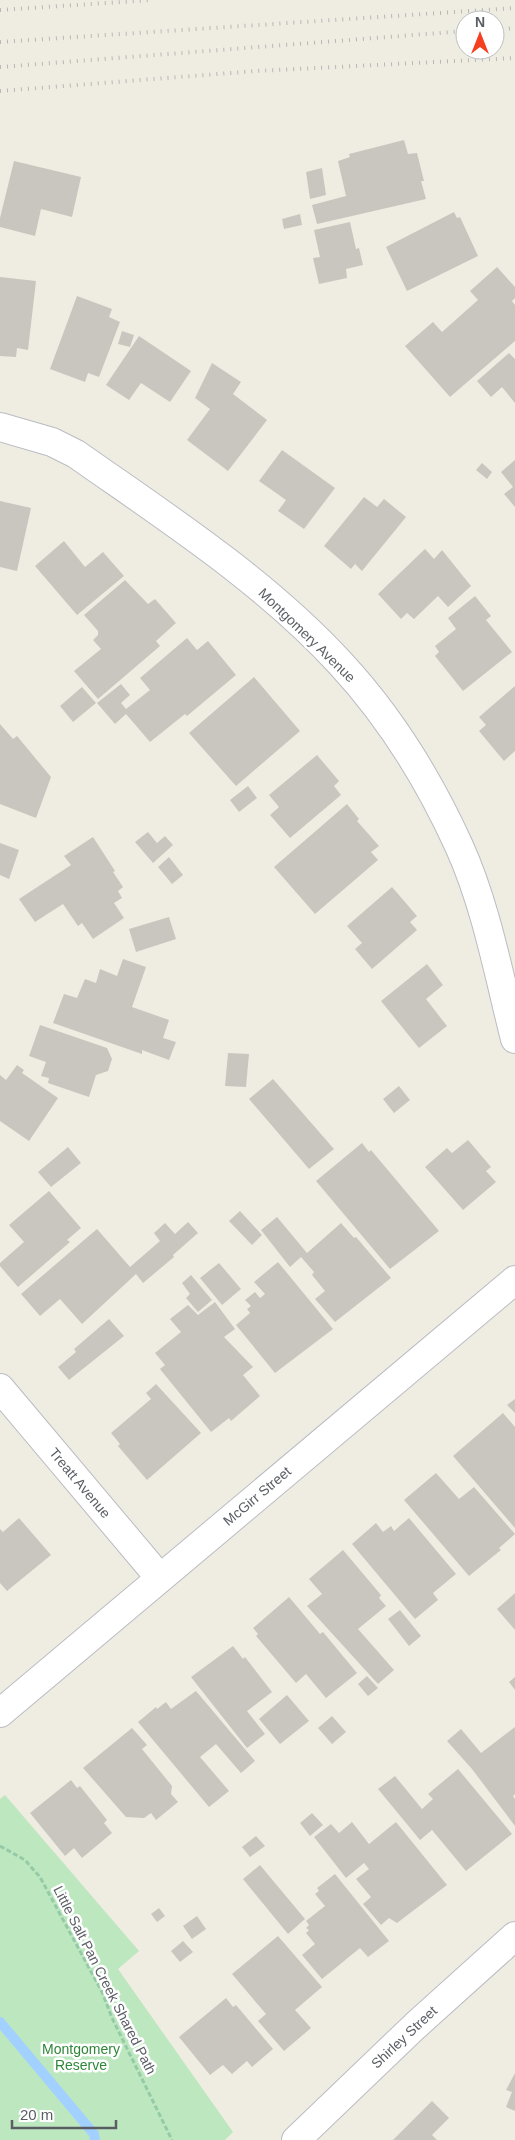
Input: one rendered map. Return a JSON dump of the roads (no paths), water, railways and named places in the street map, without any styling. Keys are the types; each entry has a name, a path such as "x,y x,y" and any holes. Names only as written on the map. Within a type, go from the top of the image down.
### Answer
{"street":[{"name":"Montgomery Avenue","path":"0,427 52,442 76,454 245,576 296,620 334,657 372,701 402,743 422,776 460,847 476,892 515,1040"},
{"name":"McGirr Street","path":"0,1713 515,1280"},
{"name":"Treatt Avenue","path":"0,1388 160,1578"},
{"name":"Shirley Street","path":"296,2140 415,2026 515,1936"}],"waterway":[{"path":"0,2022 94,2134 95,2140"}],"railway":[{"path":"0,10 152,0"},
{"path":"0,42 515,8"},
{"path":"505,29 515,28"},
{"path":"0,67 455,32"},
{"path":"0,91 256,71 515,58"}],"park label":[{"name":"Montgomery Reserve","path":"81,2058"}]}
